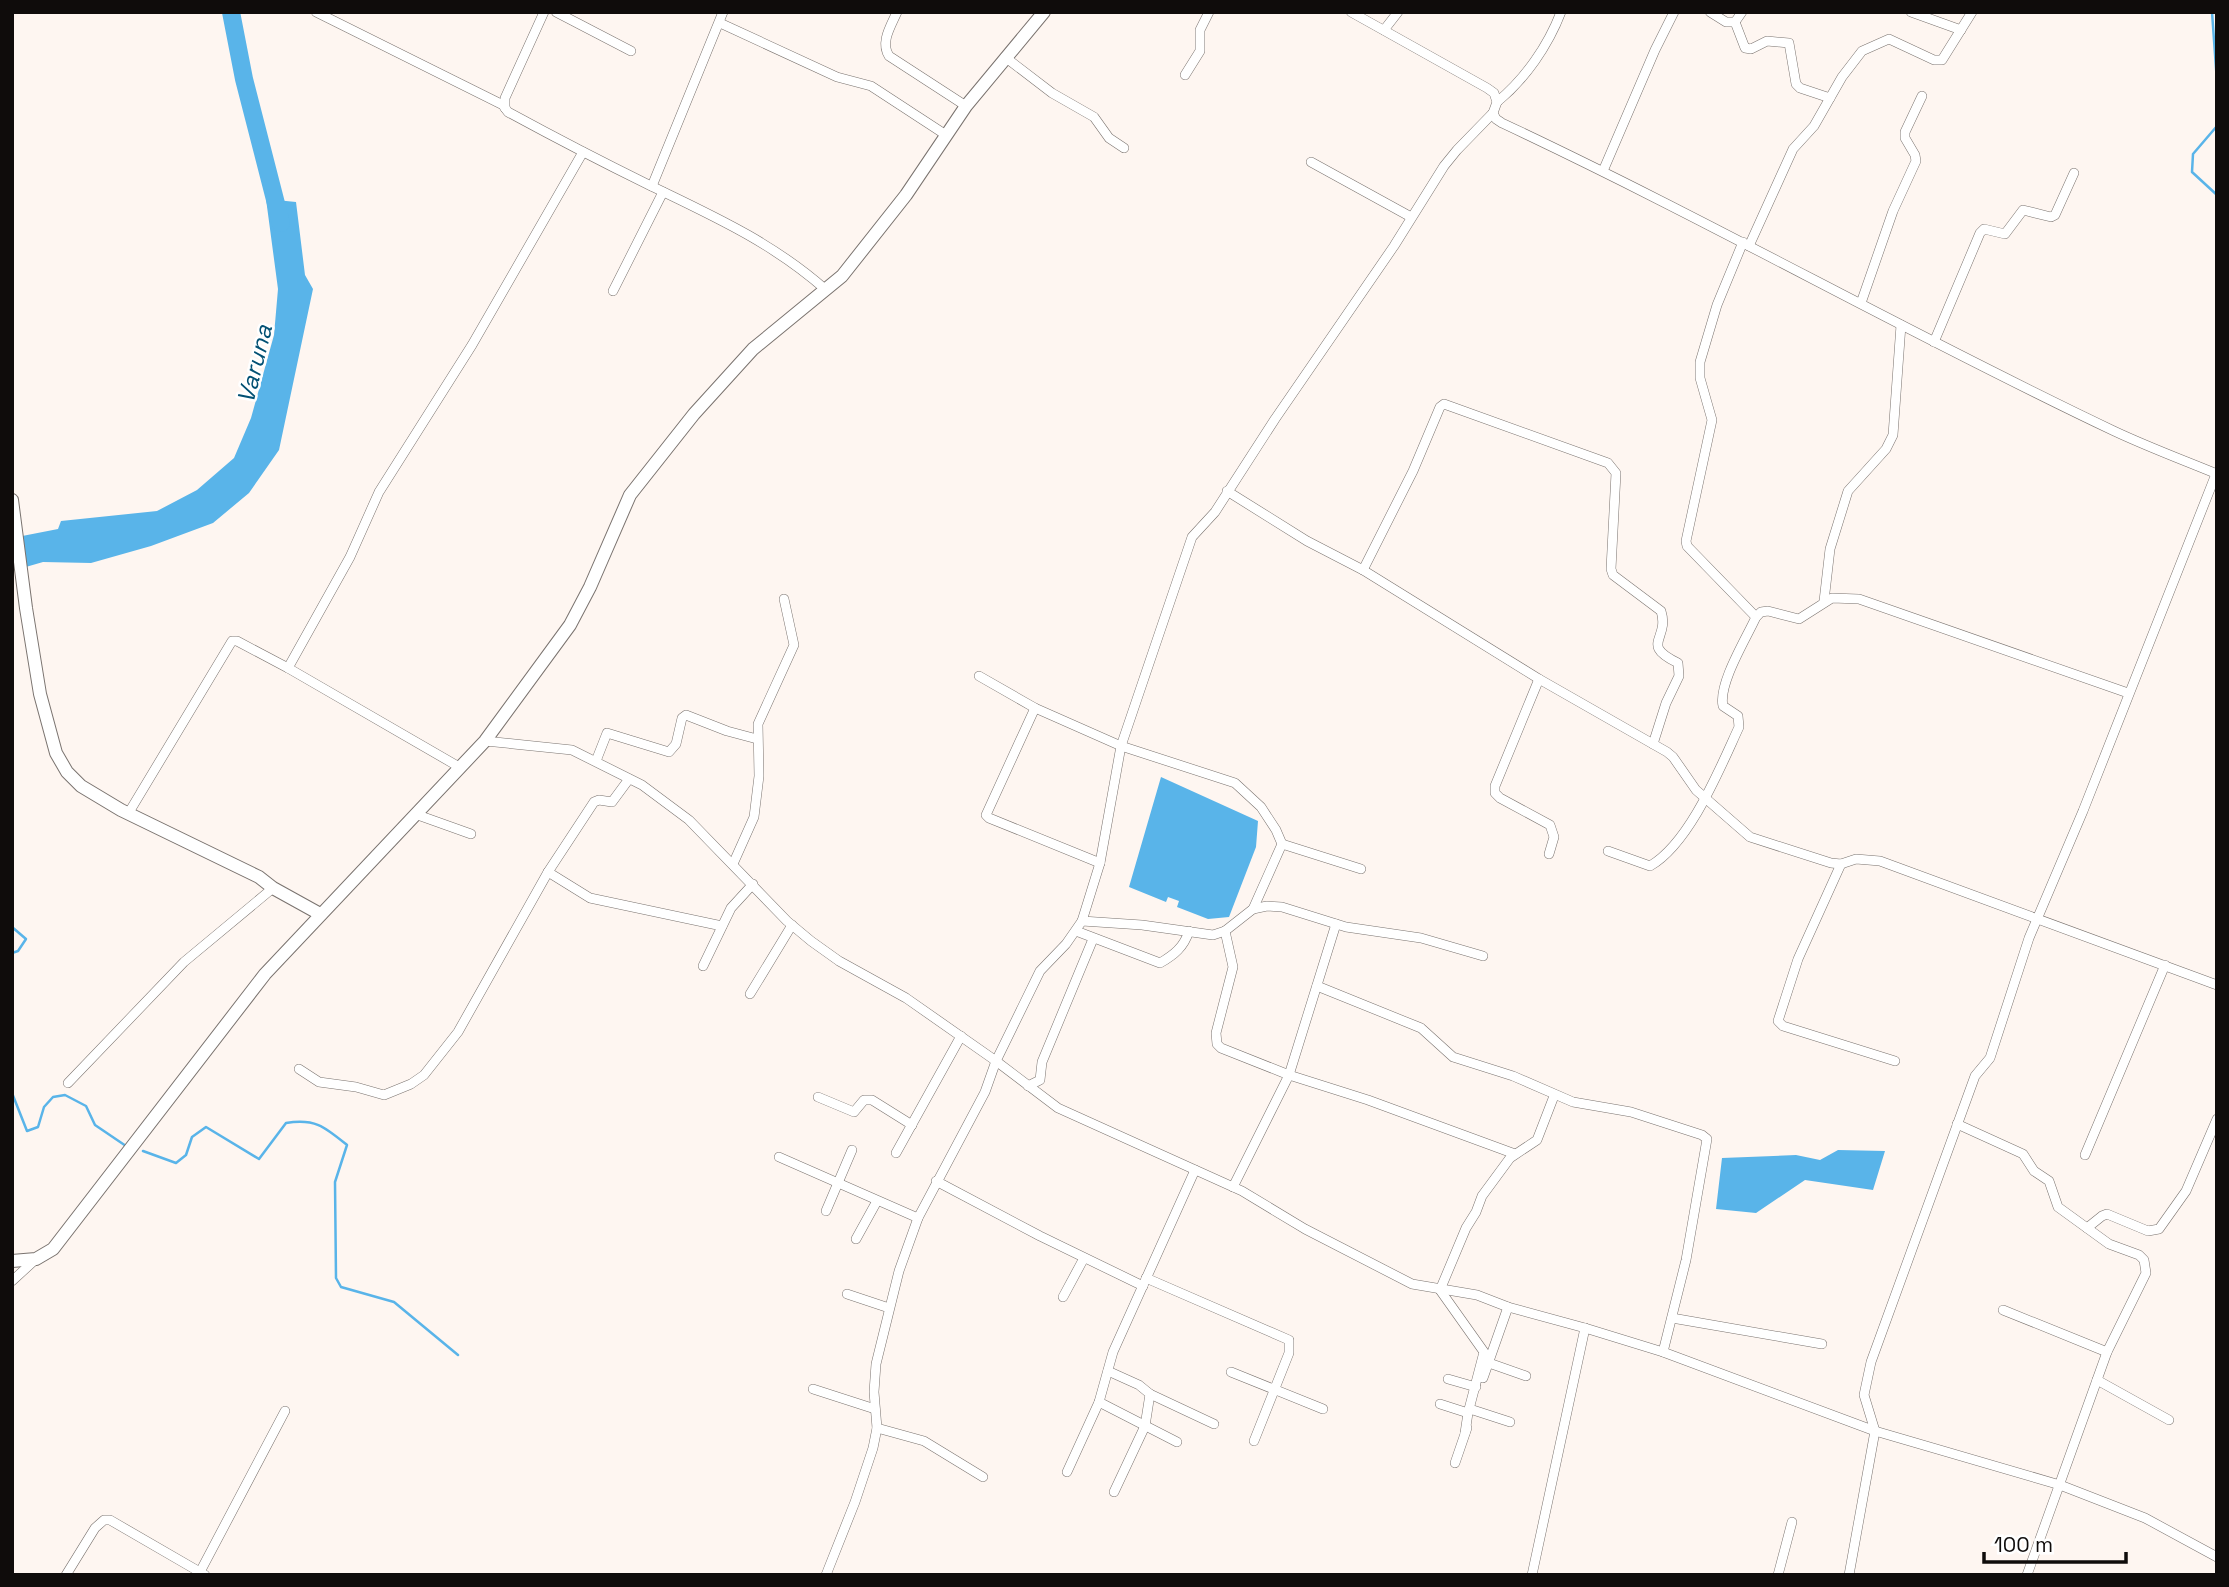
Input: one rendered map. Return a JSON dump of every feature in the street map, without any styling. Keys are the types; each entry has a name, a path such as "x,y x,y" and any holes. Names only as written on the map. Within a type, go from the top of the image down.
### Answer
{"street":[{"path":"316,12 503,105 508,112 583,152 770,246 802,268 826,290"},
{"path":"505,108 505,98 544,12"},
{"path":"556,12 631,51"},
{"path":"652,187 723,12"},
{"path":"897,12 884,46 889,56 966,106"},
{"path":"12,1281 36,1259 53,1249 265,974 485,741 570,625 590,587 630,495 729,373 753,349 842,276 906,195 966,106 1044,12"},
{"path":"1185,75 1200,51 1200,30 1209,12"},
{"path":"1351,12 1488,88 1494,93 1497,102"},
{"path":"1384,30 1398,12"},
{"path":"826,1575 873,1448 877,1428 876,1364 899,1270 918,1218 985,1092 996,1061 1040,971 1055,958 1082,921 1100,863 1121,746 1192,537 1214,512 1457,150 1493,113 1497,102 1517,86 1525,75 1554,29 1561,12"},
{"path":"1604,171 1674,12"},
{"path":"1710,12 1726,22 1735,22"},
{"path":"1735,22 1742,12"},
{"path":"1911,12 1961,30"},
{"path":"1756,617 1687,546 1686,541 1712,420 1700,378 1700,362 1717,305 1788,158 1814,126 1842,78 1866,47 1889,39 1938,61 1945,56 1972,12"},
{"path":"1735,22 1745,48 1751,49 1766,41 1789,43 1796,84 1800,88 1830,98"},
{"path":"720,23 837,77 871,86 946,135"},
{"path":"1005,57 1052,93 1094,117 1109,138 1125,148"},
{"path":"1861,303 1893,211 1914,168 1915,155 1905,138 1905,132 1922,96"},
{"path":"1493,113 1502,123 1604,171 1934,342 2116,432 2216,474 2037,920 1990,1058 1976,1072 1867,1374 1864,1395 1875,1431 1849,1575"},
{"path":"288,668 350,557 379,492 472,345 583,152"},
{"path":"1311,162 1411,217"},
{"path":"1934,342 1980,233 1989,229 2005,234 2022,210 2051,217 2055,215 2074,173"},
{"path":"613,291 663,192"},
{"path":"1824,601 1830,549 1848,491 1886,449 1892,435 1901,325"},
{"path":"1363,570 1413,471 1440,407 1444,404 1608,463 1616,473 1611,569 1613,575 1661,611 1664,619 1657,648 1660,654 1678,663 1680,669 1653,744"},
{"path":"1227,491 1673,757 1691,784 1750,837 1831,863 1842,864 1856,859 1880,861 2217,985"},
{"path":"12,500 40,694 56,753 67,772 81,786 128,814 259,877 273,888 320,914"},
{"path":"1608,851 1650,866 1679,838 1706,797 1739,727 1738,716 1727,710 1721,701 1727,678 1756,617 1761,612 1768,611 1799,619 1832,598 1859,599 2128,693"},
{"path":"733,863 754,817 759,776 758,724 794,645 784,599"},
{"path":"128,814 232,641 288,668 461,768"},
{"path":"979,676 1035,708 1121,746 1235,783 1261,807 1282,844 1253,909"},
{"path":"1539,679 1495,786 1495,793 1550,825 1554,837 1549,854"},
{"path":"1035,708 986,815 1100,863"},
{"path":"596,761 607,733 669,752 676,744 681,718 686,715 727,732 757,739"},
{"path":"485,741 572,750 629,779 689,820 792,925 839,961 906,998 1070,1115 1234,1187 1360,1259 1412,1284 1477,1295 1508,1307 1663,1352 1875,1431 2060,1485 2145,1518 2217,1557"},
{"path":"299,1069 319,1082 356,1087 384,1095 411,1084 424,1075 458,1032 548,872 594,802 612,802 629,779"},
{"path":"415,814 471,834"},
{"path":"1282,844 1361,869"},
{"path":"1842,864 1798,959 1778,1021 1783,1026 1895,1061"},
{"path":"548,872 590,898 722,926"},
{"path":"703,965 731,908 753,884"},
{"path":"68,1083 184,962 273,888"},
{"path":"1082,921 1213,935 1225,931 1253,909 1282,907 1336,924 1421,938 1483,956"},
{"path":"1234,1187 1289,1075 1336,924"},
{"path":"750,994 792,925"},
{"path":"1076,931 1160,962 1181,948 1189,932"},
{"path":"1225,931 1233,967 1216,1033 1217,1044 1221,1048 1289,1075 1368,1100 1514,1154"},
{"path":"1028,1086 1040,1080 1042,1062 1093,939"},
{"path":"2085,1155 2165,965"},
{"path":"1317,986 1421,1028 1453,1057 1513,1076 1573,1102 1631,1112 1707,1139 1686,1260 1663,1352"},
{"path":"896,1153 961,1036"},
{"path":"1440,1290 1482,1196 1514,1154 1537,1140 1555,1096"},
{"path":"818,1097 854,1112 864,1100 872,1100 912,1125"},
{"path":"2087,1228 2107,1214 2148,1231 2159,1229 2186,1191 2217,1119"},
{"path":"1957,1124 2023,1154 2034,1171 2049,1181 2058,1207 2109,1244 2139,1255 2146,1267 2146,1273 2107,1352 2027,1575"},
{"path":"826,1211 852,1150"},
{"path":"779,1157 918,1218"},
{"path":"1067,1472 1099,1402 1113,1352 1195,1170"},
{"path":"936,1181 1084,1258 1289,1340 1290,1348 1254,1441"},
{"path":"856,1239 877,1200"},
{"path":"1063,1297 1084,1258"},
{"path":"12,1261 36,1259"},
{"path":"1440,1290 1484,1352 1465,1433 1455,1462"},
{"path":"846,1294 889,1308"},
{"path":"1470,1411 1508,1307"},
{"path":"2003,1310 2107,1352"},
{"path":"1672,1318 1822,1345"},
{"path":"1532,1575 1585,1328"},
{"path":"1489,1363 1526,1376"},
{"path":"1108,1371 1214,1424"},
{"path":"1231,1372 1324,1409"},
{"path":"1448,1379 1476,1387"},
{"path":"2097,1380 2169,1420"},
{"path":"813,1390 875,1409"},
{"path":"1114,1492 1145,1426 1150,1394"},
{"path":"1099,1402 1177,1442"},
{"path":"1440,1404 1510,1422"},
{"path":"66,1575 95,1528 104,1520 110,1520 202,1573 285,1411"},
{"path":"877,1428 925,1441 983,1477"},
{"path":"1778,1575 1792,1522"}],"water":[{"path":"266,199 296,202 305,275 313,289 279,450 249,493 213,523 151,546 91,563 43,562 12,571 12,538 58,529 61,521 157,511 197,490 234,458 251,418 274,335 278,289"},
{"path":"1161,777 1258,821 1256,847 1229,917 1208,919 1177,907 1179,901 1168,897 1166,902 1129,887"},
{"path":"1838,1150 1885,1151 1873,1190 1805,1180 1756,1213 1716,1209 1722,1158 1796,1155 1820,1160"}],"waterway":[{"name":"Varuna","path":"231,12 244,79 281,223"},
{"path":"2212,12 2217,82"},
{"path":"2217,126 2193,154 2192,172 2217,195"},
{"path":"12,927 26,939 18,951 12,953"},
{"path":"12,1093 27,1131 38,1127 44,1107 53,1097 65,1095 86,1106 95,1125 126,1146"},
{"path":"143,1151 176,1163 186,1155 192,1137 206,1127 259,1159 286,1123 312,1123 326,1129 347,1145 335,1182 336,1278 341,1287 394,1302 458,1355"}]}
